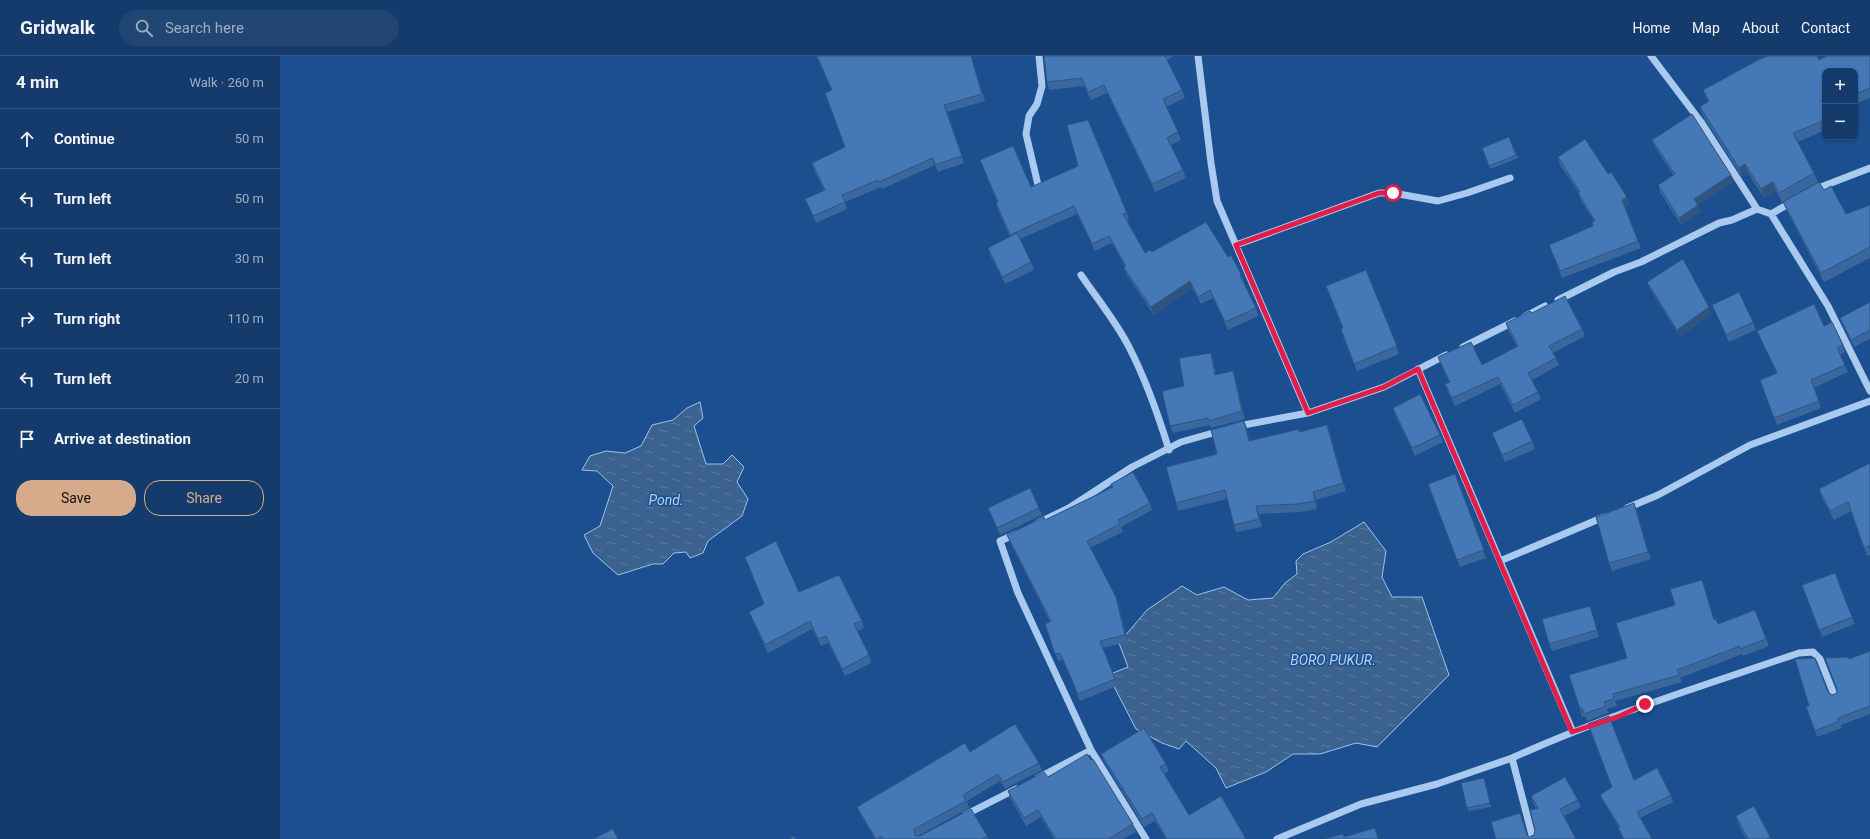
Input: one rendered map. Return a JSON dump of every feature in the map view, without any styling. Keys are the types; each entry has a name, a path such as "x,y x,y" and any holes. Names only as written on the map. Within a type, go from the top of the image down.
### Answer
{"street":[{"path":"1038,185 1026,134 1029,116 1037,104 1042,86 1039,56"},
{"path":"1198,56 1217,200 1308,413"},
{"path":"1651,56 1701,122 1757,209 1772,214 1828,306 1870,391"},
{"path":"1772,214 1820,186 1870,168"},
{"path":"1236,245 1379,193 1393,193 1438,201 1467,193 1510,178"},
{"path":"1146,839 1091,750 1018,593 1000,541 1069,508 1132,467 1169,450 1181,442 1248,423 1308,413 1384,387 1614,272 1641,262 1719,223 1732,220 1757,209"},
{"path":"1081,275 1128,345 1146,384 1169,450"},
{"path":"1418,369 1572,732"},
{"path":"1621,510 1658,495 1750,445 1870,401"},
{"path":"1500,561 1569,530 1614,513"},
{"path":"1277,839 1361,804 1437,784 1512,758 1572,732 1620,716 1645,704 1798,652 1813,652 1820,659 1835,697"},
{"path":"1028,783 1091,750"},
{"path":"1512,758 1533,839"},
{"path":"957,820 1021,787"}],"water":[{"name":"Pond.","path":"700,402 703,418 694,426 706,464 723,464 732,455 744,467 737,482 748,499 742,516 708,541 703,553 690,558 686,552 674,553 663,564 653,564 618,575 593,553 584,535 600,526 613,486 597,471 582,470 590,456 606,451 625,453 641,446 652,425 673,420 687,408"},
{"name":"BORO PUKUR.","path":"1364,522 1386,551 1382,577 1392,597 1422,597 1449,675 1377,747 1356,743 1320,754 1293,754 1266,772 1226,788 1216,768 1186,741 1179,749 1162,743 1136,729 1108,675 1128,667 1119,643 1147,610 1182,586 1197,595 1224,587 1248,600 1273,598 1285,583 1297,574 1296,561 1303,554 1331,542"}],"building":[{"path":"817,56 971,56 982,94 944,105 962,156 935,165 933,158 879,182 878,180 842,195 845,202 813,216 805,199 825,190 812,163 845,147 825,93 832,90"},
{"path":"1044,56 1165,56 1182,90 1163,99 1178,132 1167,138 1183,170 1152,184 1104,85 1088,92 1082,78 1047,82"},
{"path":"1768,56 1817,56 1819,60 1827,56 1870,56 1870,88 1858,93 1858,68 1822,68 1822,121 1793,133 1814,173 1779,193 1773,182 1761,189 1745,164 1739,168 1700,107 1709,101 1703,90"},
{"path":"1692,114 1731,175 1694,199 1698,205 1679,218 1658,185 1675,174 1652,140"},
{"path":"1088,120 1127,213 1123,214 1145,253 1150,250 1152,252 1206,222 1228,257 1231,255 1256,308 1225,322 1210,290 1198,297 1190,281 1151,307 1124,268 1126,266 1109,236 1092,244 1074,206 1010,235 980,160 1013,146 1031,187 1078,166 1067,125"},
{"path":"1509,137 1516,155 1489,166 1482,148"},
{"path":"1585,139 1608,174 1611,172 1627,197 1622,200 1638,241 1560,271 1549,245 1593,226 1592,222 1595,221 1578,193 1580,192 1558,157"},
{"path":"1819,182 1824,190 1831,186 1846,214 1870,205 1870,247 1821,273 1783,202"},
{"path":"1017,233 1031,262 1002,277 988,248"},
{"path":"1683,259 1709,307 1677,330 1647,282"},
{"path":"1366,270 1397,346 1354,364 1341,329 1343,328 1326,286"},
{"path":"1739,292 1753,322 1726,335 1712,305"},
{"path":"1565,296 1582,329 1549,346 1556,358 1528,373 1538,392 1513,405 1498,377 1452,398 1445,384 1450,382 1438,357 1471,342 1482,365 1518,346 1506,323 1530,311 1532,313"},
{"path":"1870,302 1870,330 1851,340 1840,318"},
{"path":"1814,304 1824,326 1832,322 1843,345 1837,348 1845,365 1811,380 1819,401 1774,418 1760,380 1777,373 1757,331"},
{"path":"1211,353 1215,375 1233,371 1242,411 1209,421 1208,418 1170,426 1162,391 1184,386 1179,358"},
{"path":"1420,394 1440,435 1412,448 1393,408"},
{"path":"1522,419 1532,441 1502,455 1492,433"},
{"path":"1244,421 1249,441 1299,429 1299,432 1327,425 1343,483 1313,492 1315,501 1297,504 1256,506 1259,519 1234,525 1225,490 1176,503 1166,467 1217,454 1211,430"},
{"path":"1870,463 1870,550 1869,546 1864,548 1848,502 1830,511 1819,489"},
{"path":"1133,472 1150,503 1118,520 1120,524 1087,541 1116,597 1125,635 1100,641 1115,679 1078,694 1060,653 1055,654 1045,624 1051,621 1007,535 1044,517 1045,520 1113,487 1111,484"},
{"path":"1455,474 1484,550 1457,560 1428,484"},
{"path":"1030,488 1039,508 997,528 988,508"},
{"path":"1634,503 1648,552 1609,563 1596,517"},
{"path":"776,541 799,592 839,575 862,621 854,624 869,655 842,669 826,636 818,639 810,621 765,645 749,612 764,604 745,557"},
{"path":"1835,573 1852,617 1819,630 1802,585"},
{"path":"1702,580 1714,620 1716,619 1718,624 1755,610 1766,639 1740,649 1740,646 1677,670 1679,675 1613,694 1614,699 1604,702 1606,706 1584,714 1582,708 1580,709 1569,675 1627,658 1616,623 1675,605 1670,589"},
{"path":"1590,606 1597,630 1549,644 1542,619"},
{"path":"1870,651 1870,706 1838,718 1839,721 1815,731 1806,707 1809,706 1795,659 1815,658 1828,692 1832,695 1837,693 1837,689 1825,658 1848,657 1849,659"},
{"path":"1609,716 1634,780 1657,768 1671,795 1637,812 1652,839 1624,839 1618,828 1620,827 1600,795 1612,787 1588,724"},
{"path":"1015,724 1039,763 1003,782 998,774 963,795 966,801 914,829 915,836 920,836 971,809 987,836 982,839 882,839 881,836 876,839 857,807 965,743 970,752"},
{"path":"1144,728 1166,764 1160,767 1189,815 1221,796 1246,839 1167,839 1152,813 1142,819 1101,754"},
{"path":"1087,754 1091,760 1093,759 1133,824 1108,839 1056,839 1038,810 1024,818 1008,791 1044,772 1048,777"},
{"path":"1565,777 1578,800 1560,809 1576,839 1496,839 1491,822 1520,813 1527,835 1529,837 1534,835 1535,830 1530,810 1538,808 1531,796"},
{"path":"1484,778 1490,803 1467,808 1461,783"},
{"path":"1754,806 1770,837 1766,839 1748,839 1736,816"},
{"path":"1375,828 1378,839 1325,839 1343,834 1344,837"},
{"path":"613,829 618,839 593,839"},
{"path":"794,836 796,839 789,839"}],"route":[{"path":"1393,193 1379,193 1236,245 1308,413 1384,387 1418,369 1572,732 1620,716 1645,704"}]}
